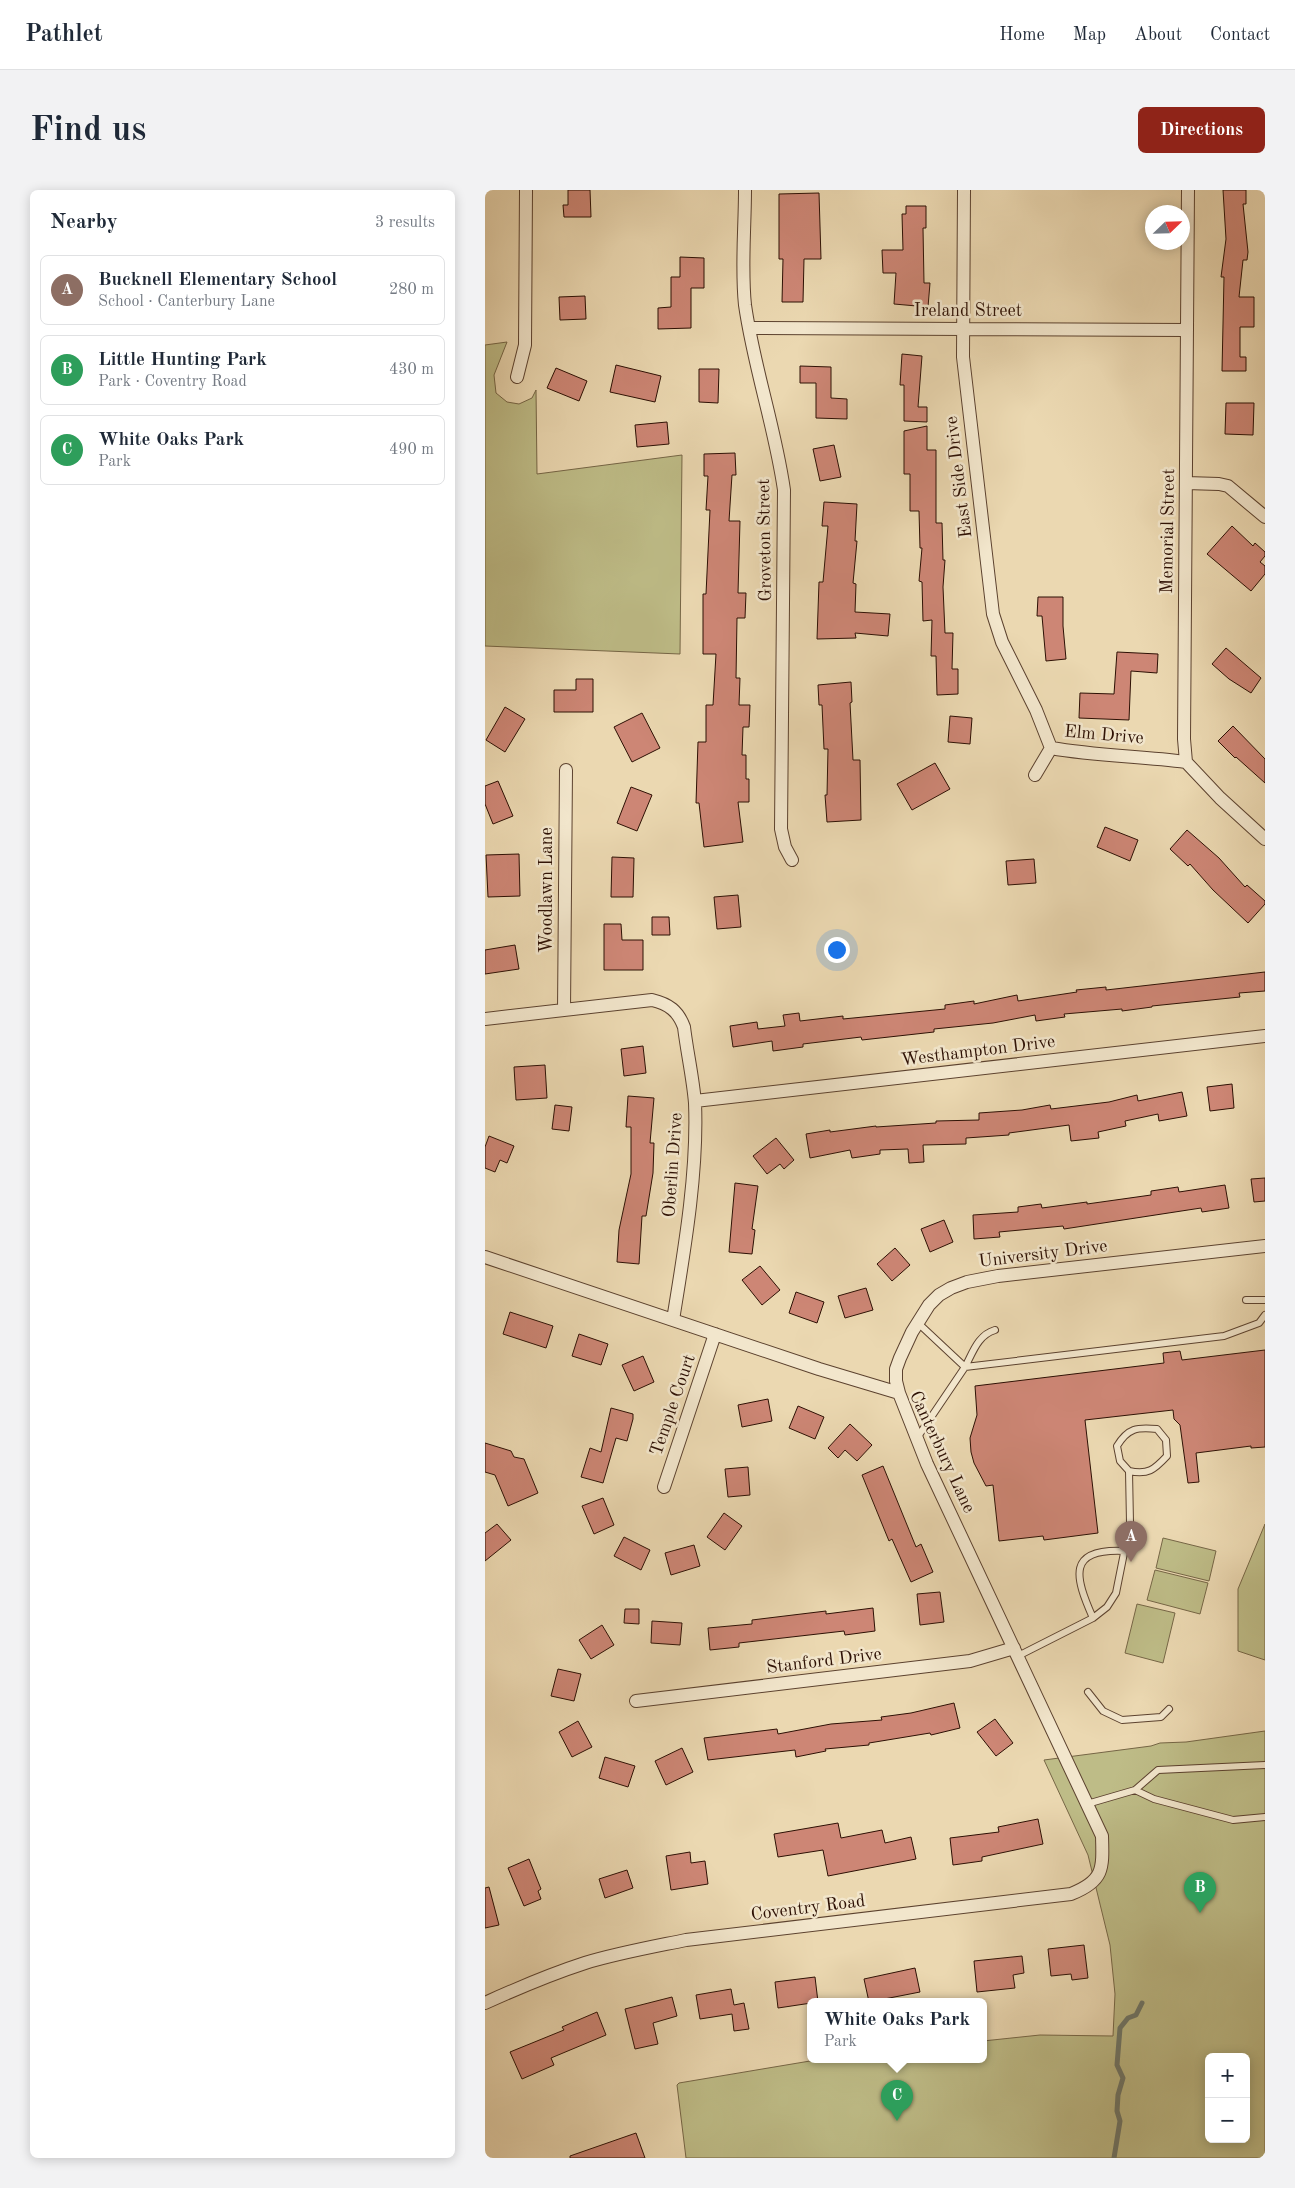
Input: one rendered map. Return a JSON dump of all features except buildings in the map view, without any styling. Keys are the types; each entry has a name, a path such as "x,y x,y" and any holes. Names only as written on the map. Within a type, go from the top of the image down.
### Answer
{"street":[{"path":"517,378 525,345 526,190"},
{"name":"Groveton Street","path":"745,190 745,304 780,463 784,490 781,829 785,848 792,860"},
{"name":"East Side Drive","path":"964,190 963,357 993,614 1002,642 1036,710 1051,748"},
{"name":"Memorial Street","path":"1186,762 1184,739 1188,190"},
{"name":"Ireland Street","path":"750,328 1187,330"},
{"path":"1186,483 1228,486 1265,517"},
{"name":"Elm Drive","path":"1035,776 1051,748 1082,753 1153,757 1186,762"},
{"path":"1186,762 1265,839"},
{"name":"Woodlawn Lane","path":"564,1010 566,770"},
{"name":"Oberlin Drive","path":"485,1019 653,1000 663,1002 673,1008 680,1017 684,1027 695,1101 695,1147 681,1273 673,1320"},
{"name":"Westhampton Drive","path":"695,1101 1265,1036"},
{"name":"University Drive","path":"899,1393 896,1369 917,1322 939,1295 951,1288 967,1282 1265,1246"},
{"name":"Canterbury Lane","path":"485,1258 819,1370 899,1393 917,1439 1102,1836"},
{"name":"Temple Court","path":"664,1487 715,1334"},
{"name":"Stanford Drive","path":"636,1701 970,1661 1016,1652"},
{"name":"Coventry Road","path":"485,2003 534,1981 586,1963 686,1940 1071,1894 1088,1887 1094,1882 1102,1867 1102,1836"}],"lane":[{"path":"1246,1300 1265,1300"},
{"path":"917,1322 965,1366 1224,1336 1259,1323 1265,1315"},
{"path":"917,1439 965,1366 980,1339 987,1333 995,1330"},
{"path":"1016,1652 1093,1618 1107,1607 1116,1593 1130,1523 1129,1471 1120,1461 1117,1446 1123,1436 1139,1427 1157,1429 1166,1440 1167,1456 1155,1469 1141,1474 1129,1471"},
{"path":"1093,1618 1078,1576 1081,1564 1090,1555 1105,1550 1125,1551"},
{"path":"1088,1692 1103,1711 1122,1720 1161,1717 1169,1709"},
{"path":"1087,1804 1135,1790 1158,1770 1265,1765"},
{"path":"1135,1790 1154,1799 1233,1820 1265,1817"}],"shaded area":[{"path":"507,342 494,375 496,393 507,402 519,404 532,398 536,390 537,474 682,455 680,654 485,646 485,345"},
{"path":"1265,1524 1265,1660 1238,1651 1238,1589"},
{"path":"1163,1538 1216,1551 1209,1581 1156,1568"},
{"path":"1155,1570 1208,1583 1200,1614 1147,1600"},
{"path":"1137,1604 1175,1613 1163,1663 1125,1653"},
{"path":"1265,1731 1265,2158 686,2158 677,2085 679,2083 807,2062 987,2063 987,2041 1040,2035 1113,2036 1115,1994 1110,1945 1088,1855 1044,1760 1151,1746 1160,1743 1186,1742"}],"waterway":[{"path":"1114,2158 1120,2121 1117,2111 1118,2095 1123,2078 1117,2065 1120,2028 1128,2018 1136,2015 1142,2003"}],"place":[{"name":"Bucknell Elementary School","path":"1131,1562"},
{"name":"Little Hunting Park","path":"1200,1913"},
{"name":"White Oaks Park","path":"897,2121"}]}
